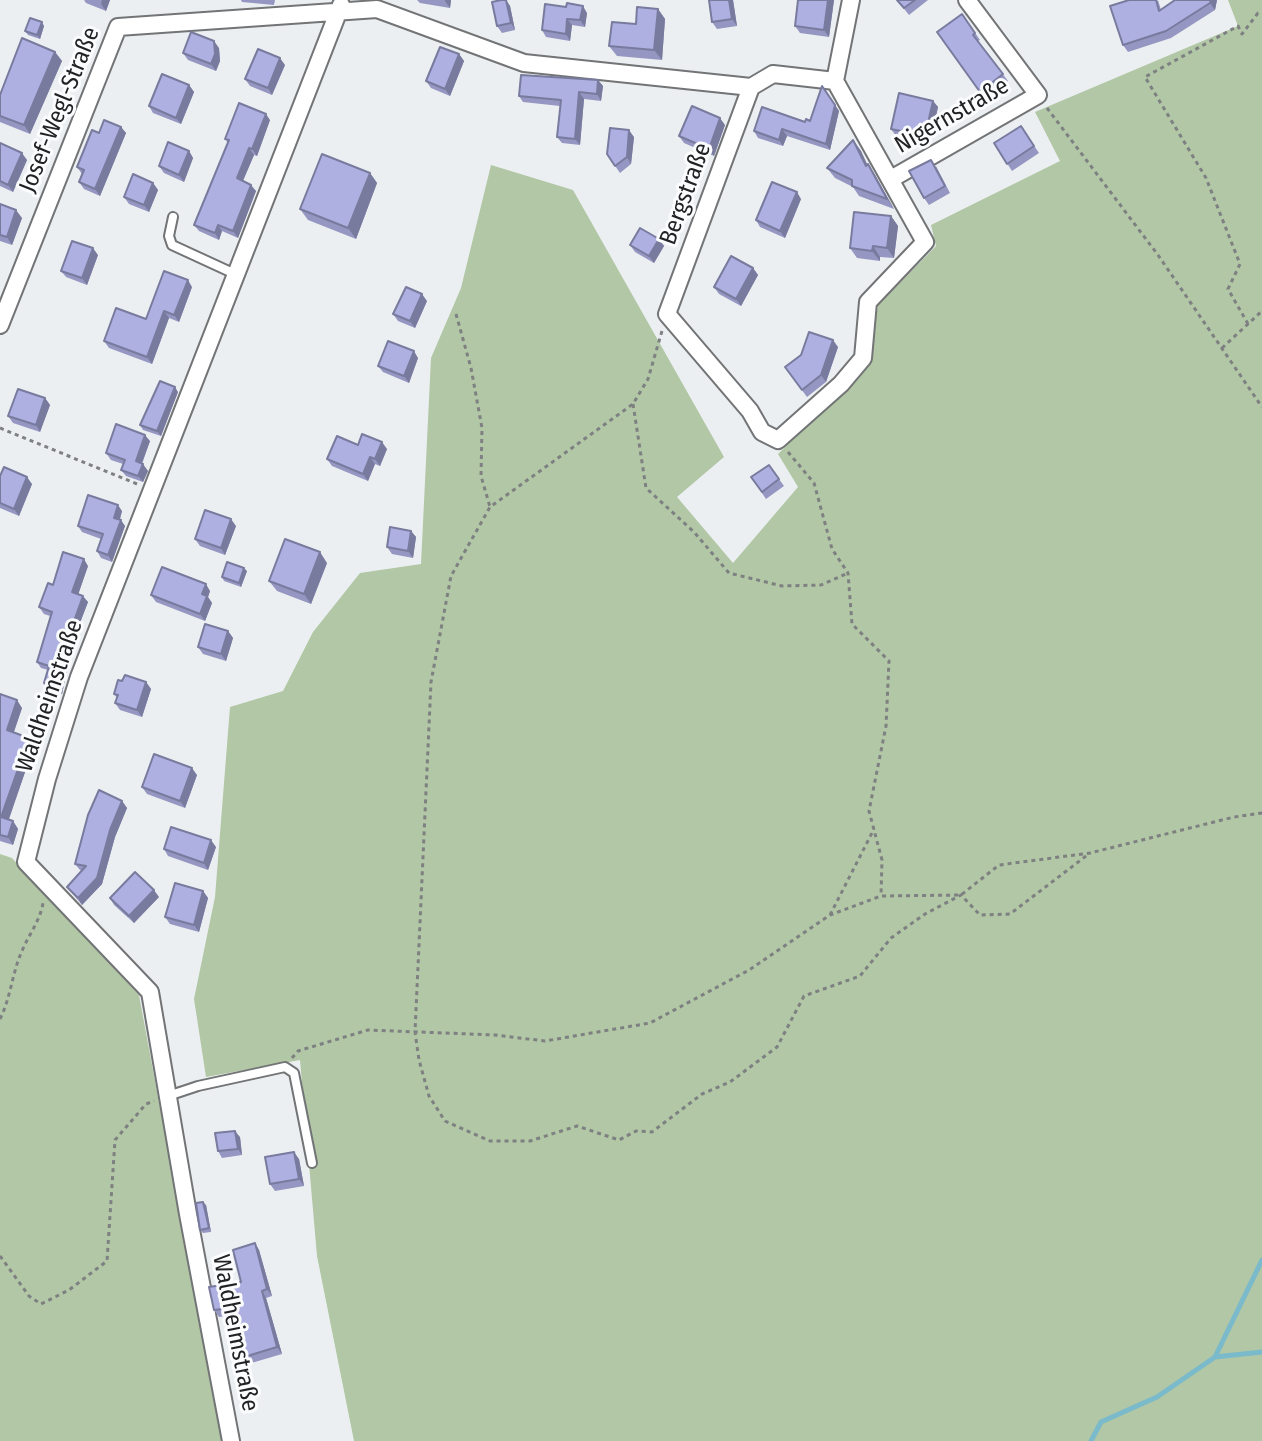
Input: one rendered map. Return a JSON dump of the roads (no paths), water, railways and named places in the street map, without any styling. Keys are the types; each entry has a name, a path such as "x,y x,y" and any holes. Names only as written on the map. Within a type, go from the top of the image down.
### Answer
{"street":[{"path":"340,6 375,4 524,63 751,87 773,74 835,81 851,0"},
{"name":"Nigernstraße","path":"891,179 1038,95 967,0"},
{"name":"Waldheimstraße","path":"231,1441 150,992 26,862 47,779 79,677 340,6"},
{"name":"Josef-Wegl-Straße","path":"0,325 118,27 340,6"},
{"name":"Nigernstraße","path":"778,440 841,384 863,358 868,302 925,242 835,81"},
{"name":"Bergstraße","path":"751,87 667,314 750,411 762,432 778,440"}],"lane":[{"path":"173,217 169,236 172,245 235,274"},
{"path":"168,1096 198,1086 285,1067 294,1073 312,1163"}],"waterway":[{"path":"1091,1441 1101,1422 1157,1397 1215,1357 1262,1260"},
{"path":"1215,1357 1262,1352"}]}
